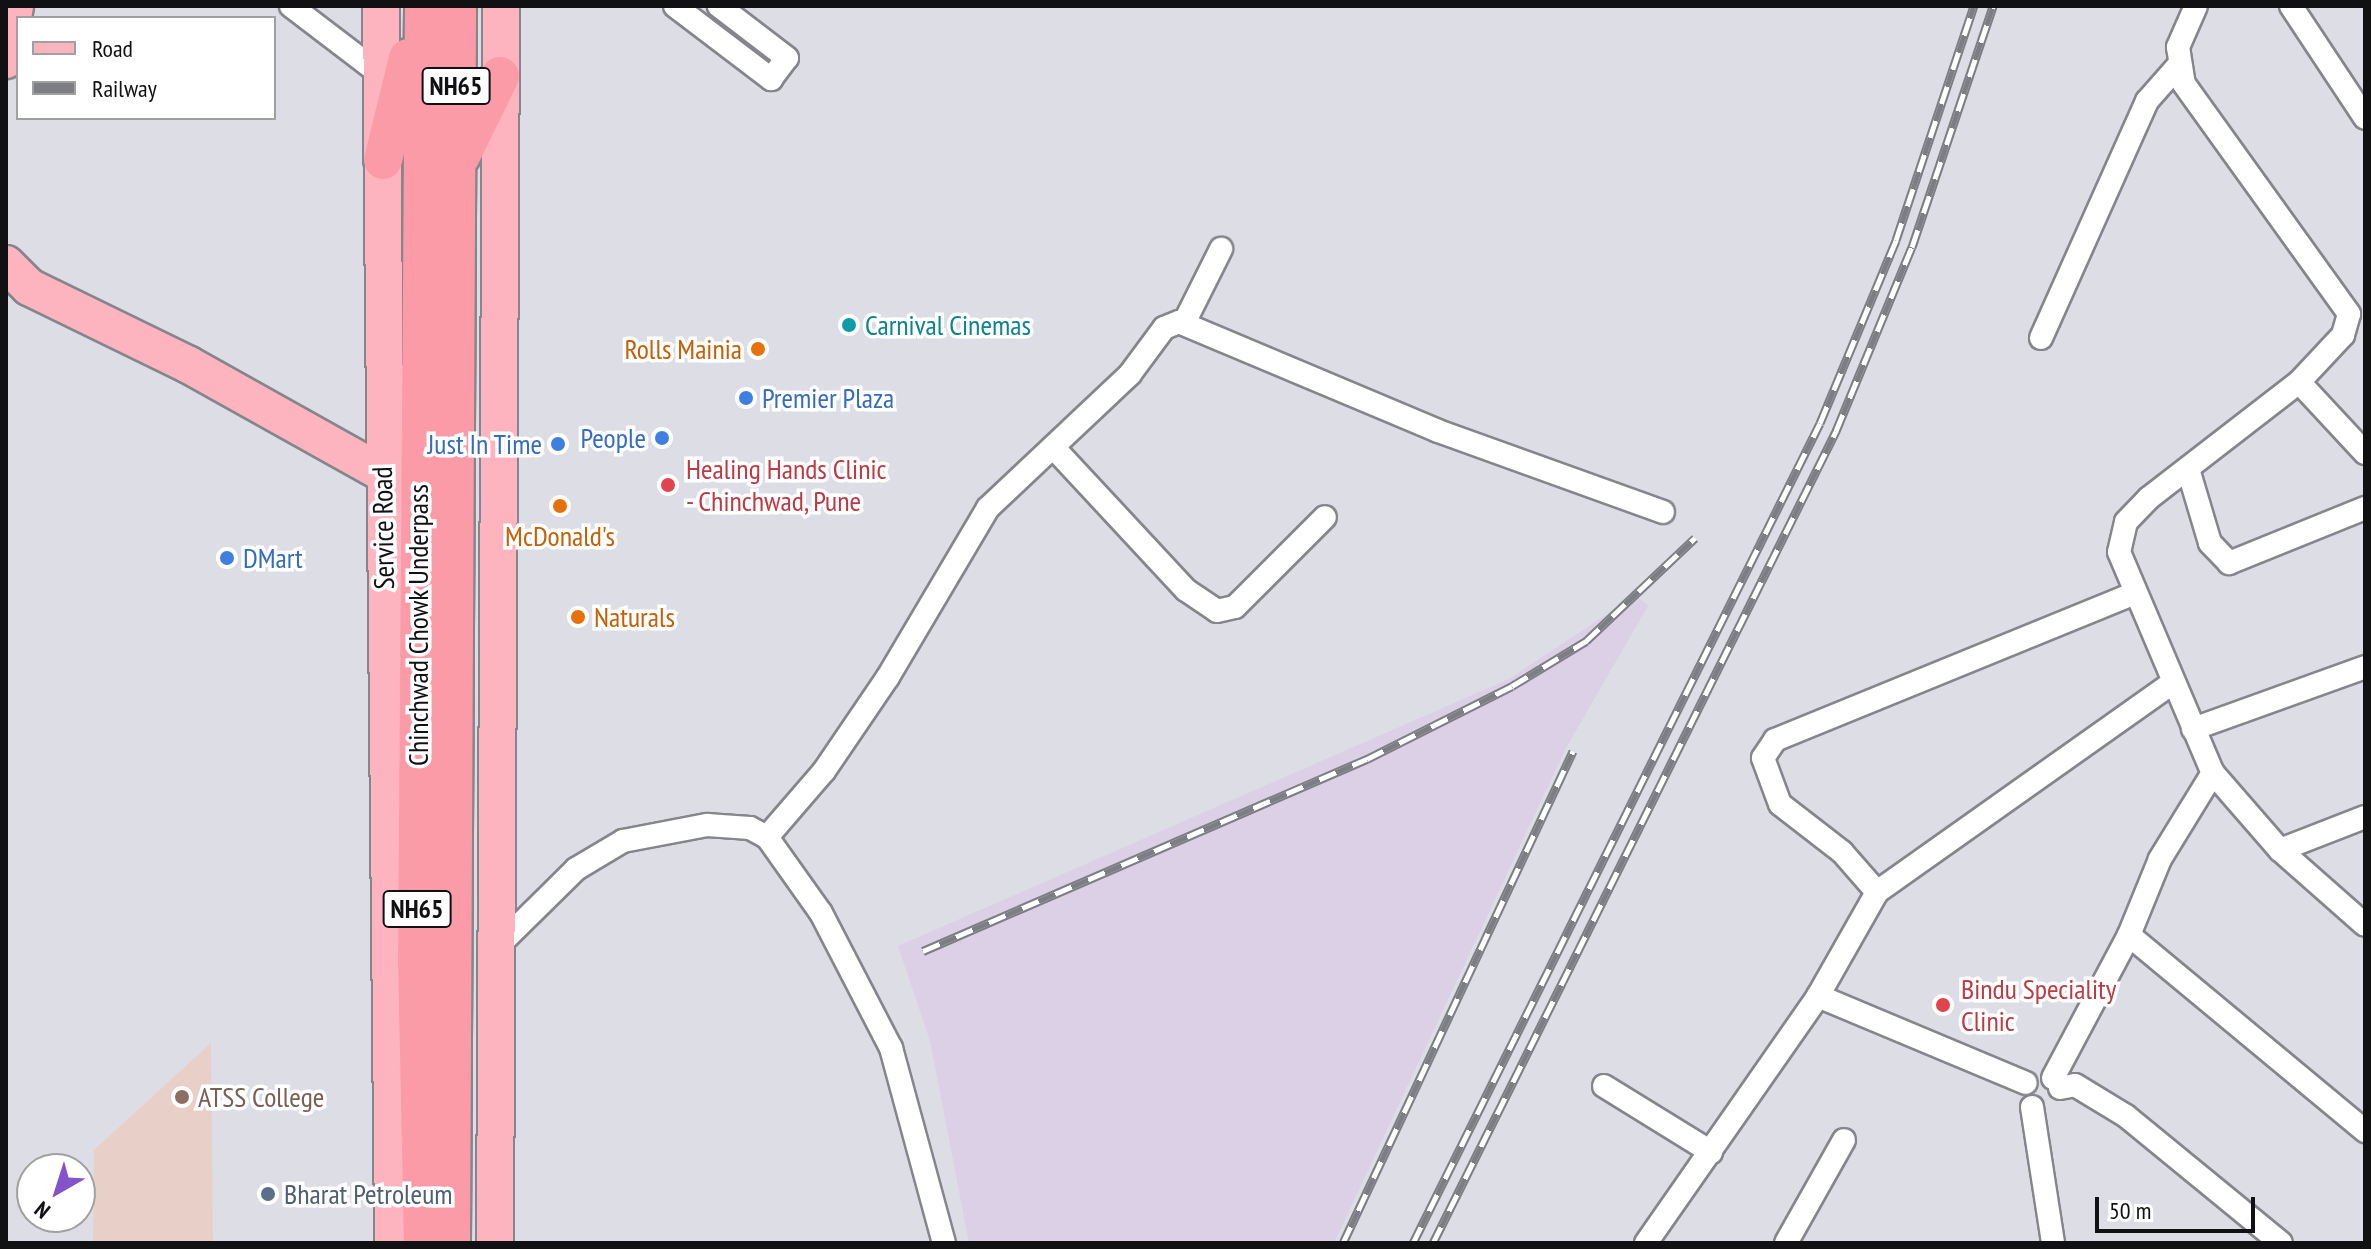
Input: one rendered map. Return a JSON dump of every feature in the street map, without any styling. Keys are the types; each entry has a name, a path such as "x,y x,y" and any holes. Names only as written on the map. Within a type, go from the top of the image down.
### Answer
{"highway":[{"path":"383,160 423,6"},
{"name":"Chinchwad Chowk Underpass","path":"423,6 417,948 423,1243"},
{"name":"NH65","path":"456,166 457,6"},
{"path":"456,166 500,76"},
{"name":"Chinchwad Chowk Underpass","path":"451,1243 456,166"}],"main road":[{"path":"7,50 15,6"},
{"name":"Service Road","path":"381,6 382,473 393,1243"},
{"path":"495,1243 501,6"},
{"path":"6,264 29,287 180,360 382,473"}],"street":[{"path":"291,6 383,76"},
{"path":"675,6 771,79 787,58 719,6"},
{"path":"2041,338 2147,101 2177,67 2196,6"},
{"path":"2291,6 2365,118"},
{"path":"2177,67 2252,185 2343,297 2343,335 2299,382 2149,498 2119,537 2133,594 2213,773 2280,850 2365,925"},
{"path":"1184,323 1221,249"},
{"path":"767,837 824,771 888,677 988,508 1130,374 1164,328 1184,323 1438,431 1663,512"},
{"path":"2299,382 2365,453"},
{"path":"1053,447 1186,590 1217,611 1235,607 1325,517"},
{"path":"2188,469 2210,543 2229,563 2365,508"},
{"path":"1877,892 1842,852 1780,804 1763,758 1775,740 2133,594"},
{"path":"2193,729 2365,667"},
{"path":"1646,1243 1818,996 1877,892 2172,683"},
{"path":"2032,1107 2052,1107 2056,1083 2129,935 2160,859 2213,773"},
{"path":"2280,850 2365,817"},
{"path":"496,948 576,869 623,841 707,825 750,828 767,837 821,913 891,1048 944,1243"},
{"path":"2129,935 2365,1131"},
{"path":"1818,996 2026,1083"},
{"path":"2026,1083 2036,1075 2056,1083 2075,1085 2126,1116 2281,1243"},
{"path":"2026,1083 2053,1243"},
{"path":"1604,1086 1711,1152"},
{"path":"1786,1243 1844,1140"}],"shaded area":[{"path":"1636,595 1648,606 1566,748 1334,1243 969,1243 930,1041 898,946 1509,679"},
{"name":"ATSS College","path":"211,1043 213,1243 93,1243 93,1233 96,1233 94,1150"}],"railway":[{"path":"1413,1243 1820,423 1896,240 1974,6"},
{"path":"1433,1243 1836,431 1912,247 1993,6"},
{"path":"923,951 1367,759 1512,686 1586,641 1695,538"},
{"path":"1343,1243 1573,751"}],"place":[{"name":"Carnival Cinemas","path":"849,325"},
{"name":"Rolls Mainia","path":"758,349"},
{"name":"Premier Plaza","path":"746,398"},
{"name":"People","path":"662,438"},
{"name":"Just In Time","path":"558,444"},
{"name":"Healing Hands Clinic - Chinchwad, Pune","path":"668,485"},
{"name":"McDonald's","path":"560,506"},
{"name":"DMart","path":"227,558"},
{"name":"Naturals","path":"578,617"},
{"name":"Bindu Speciality Clinic","path":"1943,1005"},
{"name":"ATSS College","path":"182,1097"},
{"name":"Bharat Petroleum","path":"268,1194"}]}
